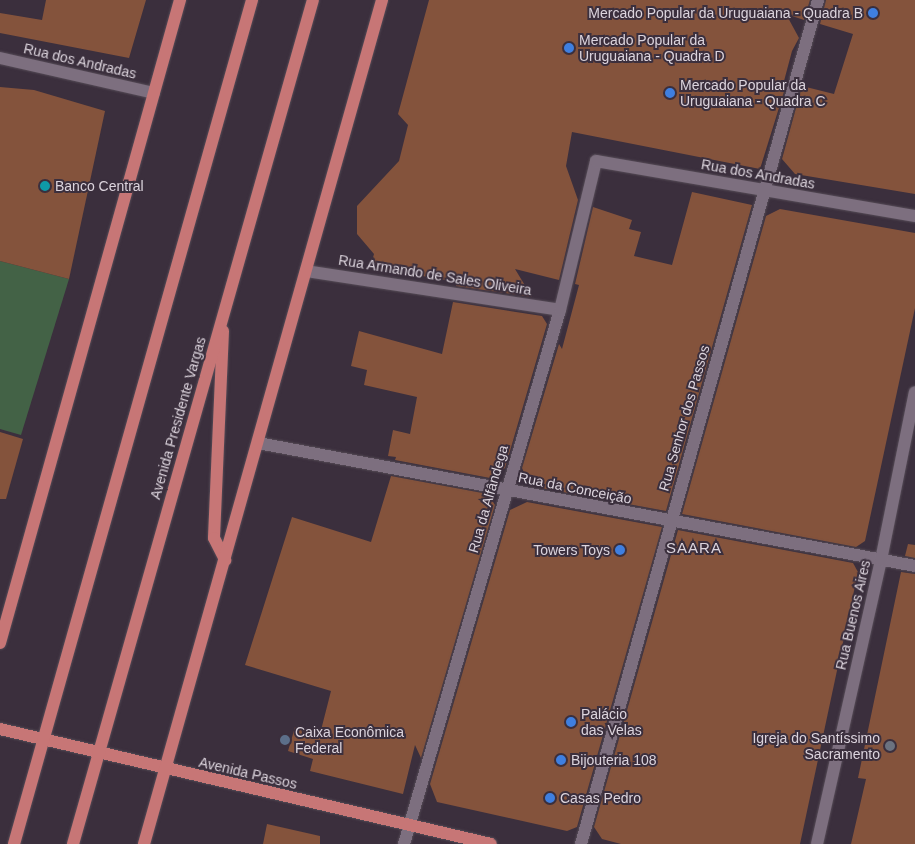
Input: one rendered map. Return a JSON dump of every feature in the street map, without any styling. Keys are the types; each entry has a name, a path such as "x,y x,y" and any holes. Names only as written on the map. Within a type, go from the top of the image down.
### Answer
{"main road":[{"path":"0,644 180,0"},
{"path":"14,841 45,740 252,0"},
{"name":"Avenida Presidente Vargas","path":"73,844 313,0"},
{"path":"144,844 167,770 382,0"},
{"path":"224,309 214,538 225,560"},
{"name":"Avenida Passos","path":"0,729 167,770 491,844"}],"street":[{"name":"Rua Senhor dos Passos","path":"581,844 763,190 818,0"},
{"name":"Rua dos Andradas","path":"0,58 154,93"},
{"name":"Rua dos Andradas","path":"596,161 915,216"},
{"name":"Rua da Alfândega","path":"404,844 560,310 596,161"},
{"name":"Rua Armando de Sales Oliveira","path":"306,271 560,310"},
{"name":"Rua Buenos Aires","path":"817,844 881,560 915,392"},
{"name":"Rua da Conceição","path":"258,443 671,522 915,566"}],"green space":[{"path":"0,261 69,279 21,435 0,429"}],"building":[{"path":"46,0 146,0 129,58 0,33 0,13 42,20"},
{"path":"429,0 810,0 804,20 786,14 799,38 792,51 784,81 787,82 760,169 572,132 566,166 578,200 559,280 515,269 532,297 456,286 457,282 411,274 390,274 386,269 371,265 374,254 357,234 357,206 399,161 408,125 398,114"},
{"path":"826,0 915,0 915,194 795,174 782,159 802,86 834,94 853,34 820,24"},
{"name":"Banco Central","path":"0,87 34,90 105,111 69,279 0,261"},
{"path":"692,192 752,205 666,511 530,486 522,468 559,344 562,349 579,285 575,284 593,207 632,220 629,229 641,232 634,256 672,265"},
{"path":"780,209 915,233 915,308 865,541 856,547 682,514 766,216"},
{"path":"453,302 542,316 547,324 505,468 490,478 395,460 396,457 388,456 393,430 410,434 417,397 364,385 367,370 351,366 359,331 442,354"},
{"path":"0,432 23,439 6,499 0,499"},
{"path":"391,476 488,494 495,505 421,758 415,745 403,794 310,771 313,759 288,751 295,727 320,734 331,691 245,665 292,517 371,542"},
{"path":"527,502 662,527 577,827 567,831 437,802 430,784 510,510"},
{"path":"678,530 853,563 858,572 800,844 621,844 602,839 594,827"},
{"path":"908,544 915,545 915,558 905,556"},
{"name":"Igreja do Santíssimo Sacramento","path":"901,572 915,574 915,844 851,844 866,779 858,778"},
{"path":"267,824 320,836 320,844 263,844"}],"place":[{"name":"Mercado Popular da Uruguaiana - Quadra B","path":"873,13"},
{"name":"Mercado Popular da Uruguaiana - Quadra D","path":"569,48"},
{"name":"Mercado Popular da Uruguaiana - Quadra C","path":"670,93"},
{"name":"Banco Central","path":"45,186"},
{"name":"Towers Toys","path":"620,550"},
{"name":"Palácio das Velas","path":"571,722"},
{"name":"Caixa Econômica Federal","path":"285,740"},
{"name":"Igreja do Santíssimo Sacramento","path":"890,746"},
{"name":"Bijouteria 108","path":"561,760"},
{"name":"Casas Pedro","path":"550,798"}],"district":[{"name":"SAARA","path":"694,548"}]}
